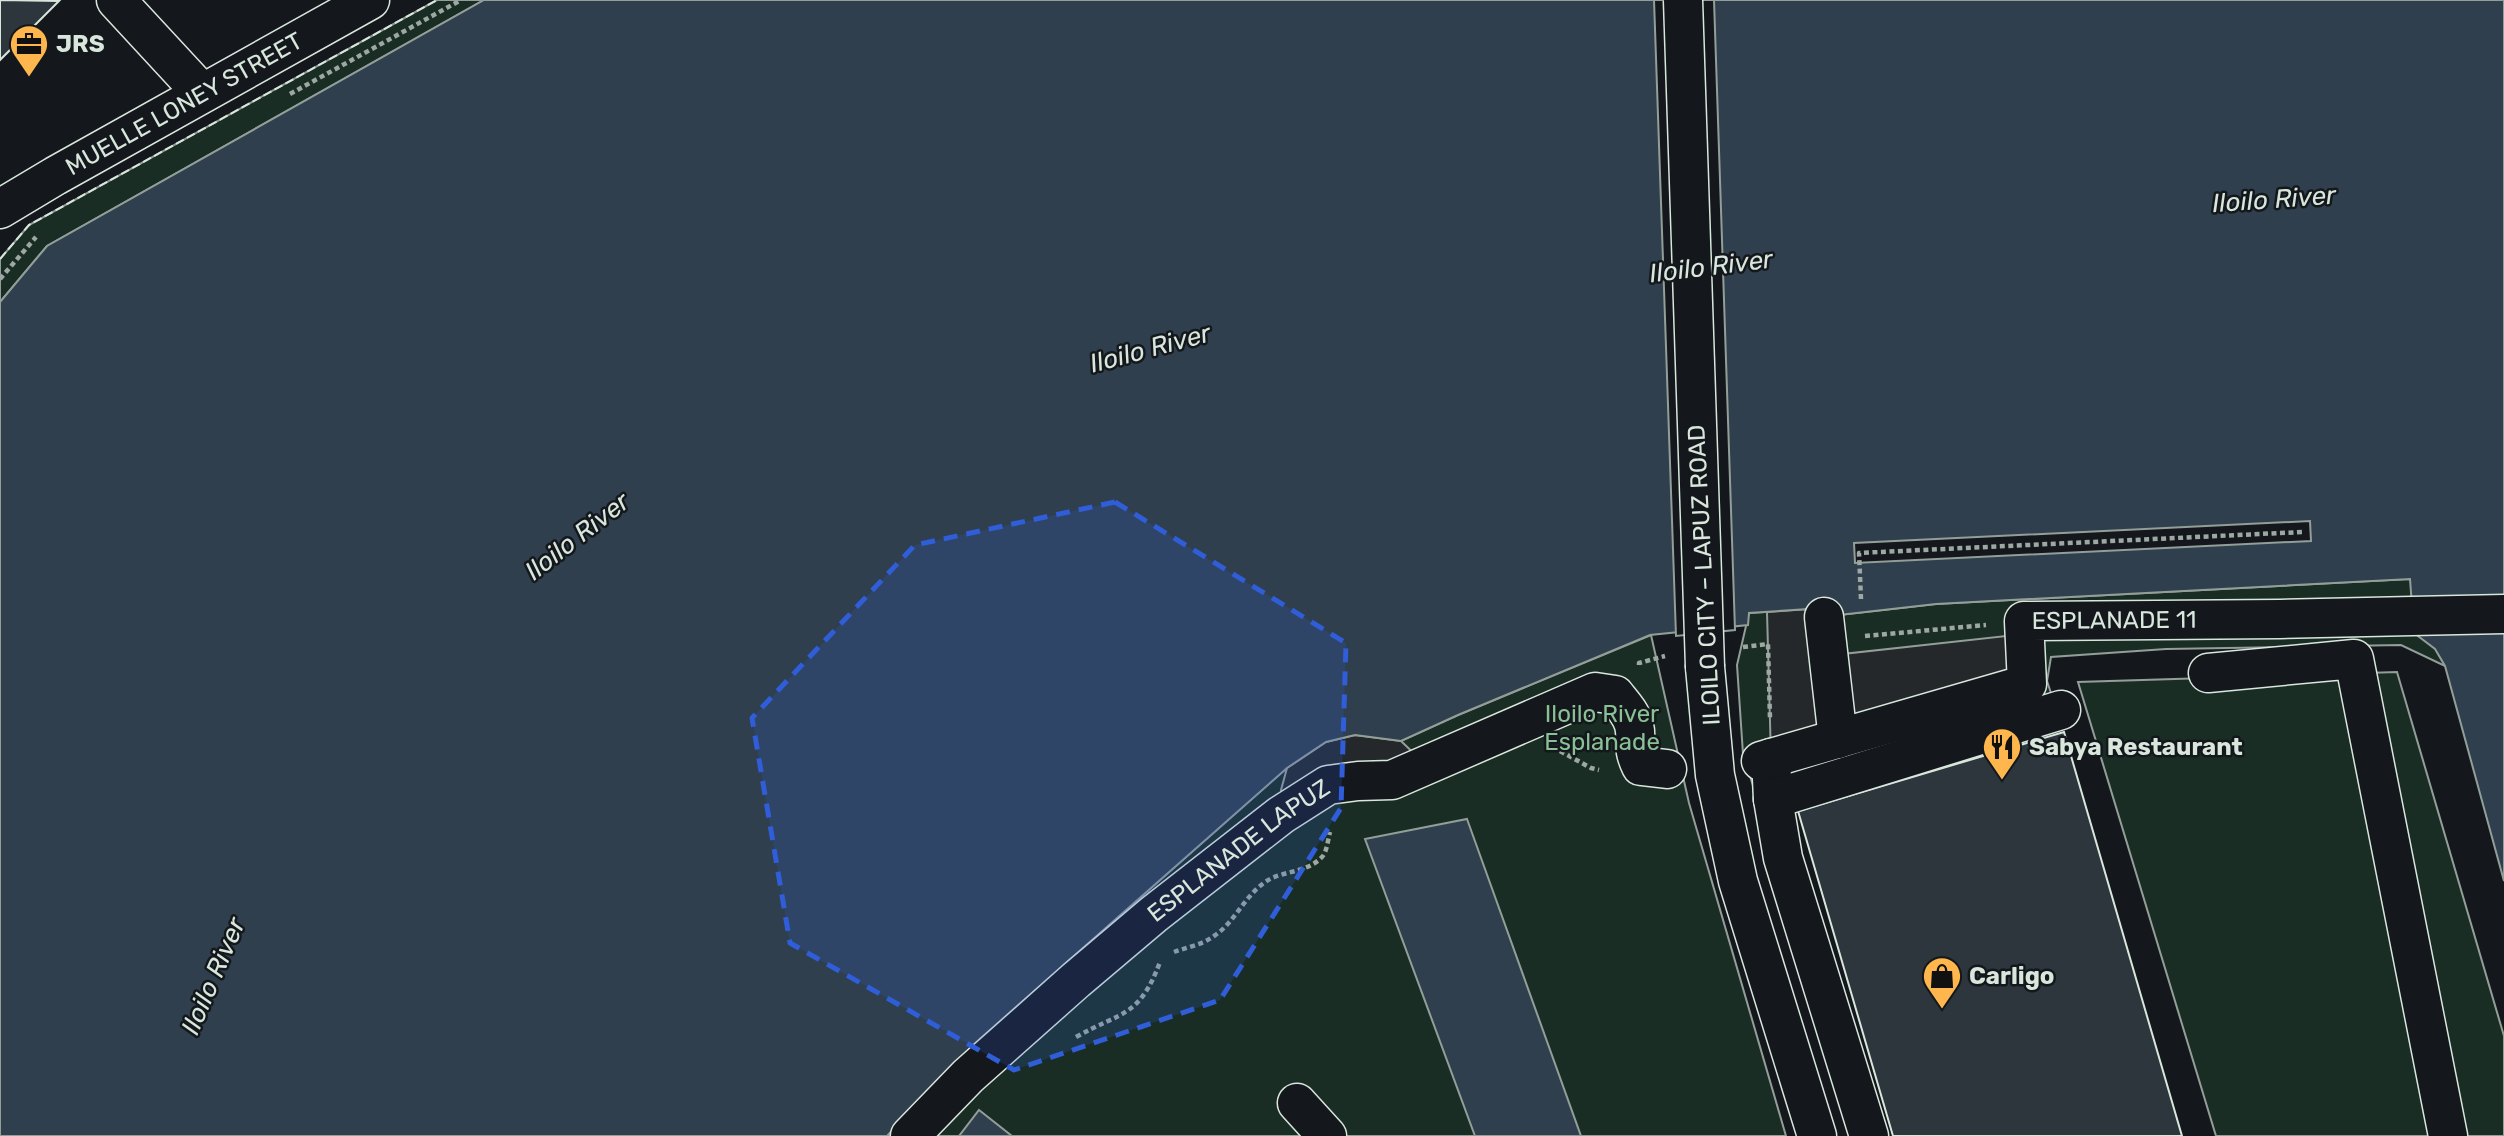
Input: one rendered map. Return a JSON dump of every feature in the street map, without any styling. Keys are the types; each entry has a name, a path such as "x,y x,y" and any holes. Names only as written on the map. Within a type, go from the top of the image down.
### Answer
{"street":[{"path":"116,0 202,93"},
{"name":"MUELLE LONEY STREET","path":"0,209 370,0"},
{"name":"ILOILO CITY – LAPUZ ROAD","path":"1684,0 1706,655 1714,775 1738,881 1817,1136"},
{"name":"ESPLANADE 11","path":"1766,760 2027,684 2024,621 2280,620 2504,614"},
{"path":"1824,617 1838,739"},
{"path":"2208,673 2354,659 2448,1136"},
{"name":"ESPLANADE LAPUZ","path":"909,1136 968,1076 1154,914 1281,815 1328,785 1392,780 1595,692 1615,695 1627,709 1635,726 1634,752 1641,766 1667,769"},
{"path":"1773,799 2061,710"},
{"path":"1766,760 1783,858 1869,1136"},
{"path":"1297,1103 1327,1136"}],"path":[{"path":"280,100 461,0"},
{"path":"0,279 39,233"},
{"path":"1861,601 1859,553 2302,532"},
{"path":"1862,625 1863,637 2024,621"},
{"path":"1639,663 1768,644 1766,760"},
{"path":"1161,960 1175,951 1192,947 1215,936 1250,895 1269,880 1290,870 1308,867 1323,856 1331,831 1328,785"}],"highlighted area":[{"path":"1115,502 1346,643 1341,808 1220,1000 1014,1070 790,943 752,718 915,545"}],"green space":[{"path":"437,0 484,0 47,246 0,302 0,259 29,225"},
{"path":"2410,579 2445,666 2401,645 2166,649 2051,657 2047,681 2054,702 1756,795 1743,754 1737,665 1749,613 1809,609 1839,615 1936,604"},
{"name":"Iloilo River Esplanade","path":"1651,635 1689,803 1786,1136 887,1136 972,1046 1287,768 1326,742 1401,741"},
{"path":"2397,672 2504,1036 2504,1136 2216,1136 2078,682"}],"shaded area":[{"path":"1809,609 1823,743 1771,758 1767,612"},
{"path":"2024,634 2027,684 1852,735 1843,654"},
{"path":"1355,735 1401,741 1425,764 1281,815 1281,790 1287,768 1326,742"}],"water":[{"name":"Iloilo River","path":"484,0 2504,0 2504,881 2445,666 2435,649 2414,633 2410,579 1936,604 1839,615 1808,609 1749,613 1748,625 1650,635 1401,741 1355,735 1326,742 1287,768 972,1046 887,1136 0,1136 0,302 47,246"},
{"path":"1467,819 1581,1136 1475,1136 1365,839"},
{"path":"979,1110 1012,1136 959,1136"}],"pier":[{"path":"1654,0 1714,0 1735,630 1676,636"},
{"path":"2310,521 2311,541 1855,563 1854,543"}],"building":[{"path":"0,0 59,1 0,60"},
{"path":"2064,732 2182,1136 1893,1136 1798,811"}],"fence":[{"path":"0,259 29,225 437,0"}],"place":[{"name":"JRS","path":"29,78"},
{"name":"Sabya Restaurant","path":"2002,781"},
{"name":"Carligo","path":"1942,1010"}]}
